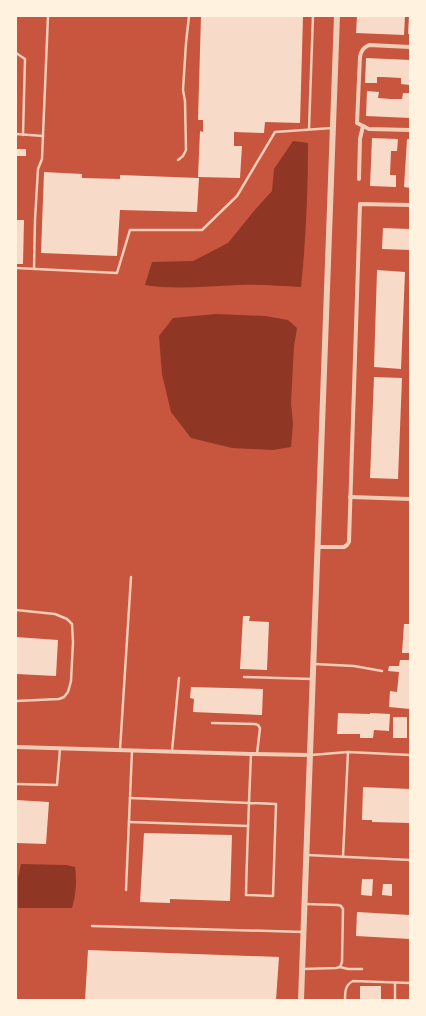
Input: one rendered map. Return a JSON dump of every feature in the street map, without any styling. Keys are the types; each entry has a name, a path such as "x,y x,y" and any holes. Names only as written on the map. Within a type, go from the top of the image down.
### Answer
{"street":[{"path":"301,1000 337,16"},
{"path":"410,47 369,45 362,49 360,57 357,123 369,129 410,130"},
{"path":"359,179 360,139 363,126"},
{"path":"318,547 341,547 347,545 349,542 360,204 410,205"},
{"path":"350,497 410,500"},
{"path":"16,746 172,752 310,755"}],"lane":[{"path":"34,269 37,176 42,159 48,16"},
{"path":"178,160 183,156 186,150 185,101 183,90 189,16"},
{"path":"309,129 313,16"},
{"path":"16,53 25,59 23,135"},
{"path":"16,268 117,273 130,230 202,230 237,196 275,132 333,128"},
{"path":"16,134 43,136"},
{"path":"120,750 131,577"},
{"path":"16,610 60,615 72,624 73,642 71,682 68,692 64,697 59,699 16,701"},
{"path":"313,664 354,666 382,671"},
{"path":"244,677 313,679"},
{"path":"172,752 179,678"},
{"path":"212,723 258,725 260,728 257,754"},
{"path":"16,784 57,785 60,748"},
{"path":"126,890 132,750"},
{"path":"343,857 348,752"},
{"path":"310,755 348,752 410,755"},
{"path":"130,798 249,802 276,804 273,896 246,895 248,826 249,802 251,754"},
{"path":"129,822 248,826"},
{"path":"306,855 410,860"},
{"path":"304,904 338,904 343,909 342,962 340,967"},
{"path":"92,926 304,932"},
{"path":"302,968 340,967 348,969 362,969"},
{"path":"345,1000 345,989 349,983 353,981 410,983"},
{"path":"395,983 395,1000"}],"shaded area":[{"path":"293,141 308,143 308,179 301,287 246,285 180,287 145,285 152,262 193,261 228,243 272,191 274,169"},
{"path":"216,314 265,316 288,320 297,328 294,346 291,403 293,424 291,447 273,450 232,448 191,438 171,412 162,374 159,336 173,318"},
{"path":"21,864 66,865 75,867 76,888 72,908 18,908 18,878"}],"building":[{"path":"201,16 303,16 300,123 265,122 264,133 234,132 234,146 242,146 240,178 198,177 200,131 203,132 203,120 198,120"},
{"path":"357,16 405,16 404,35 356,33"},
{"path":"409,16 410,34 408,34"},
{"path":"366,58 410,60 410,85 401,84 401,78 383,77 377,77 377,83 365,83"},
{"path":"367,91 379,92 378,98 391,99 402,99 403,93 410,93 410,118 366,116"},
{"path":"372,138 398,139 397,151 391,151 390,175 396,175 396,187 370,186"},
{"path":"407,139 410,139 410,188 404,187"},
{"path":"16,149 26,149 26,156 16,156"},
{"path":"44,172 82,174 82,178 120,179 120,175 199,178 197,212 120,210 117,256 41,253"},
{"path":"16,220 24,220 23,264 16,264"},
{"path":"383,228 410,229 410,250 382,249"},
{"path":"377,270 405,272 401,369 374,367"},
{"path":"374,377 402,378 398,479 370,478"},
{"path":"243,616 250,616 249,621 269,622 267,670 240,669"},
{"path":"404,624 410,624 410,653 402,653"},
{"path":"16,637 58,640 56,676 16,674"},
{"path":"400,660 410,660 410,709 389,707 390,691 397,692 399,672 388,671 389,666 399,666"},
{"path":"191,687 263,689 262,715 193,712 194,699 190,698"},
{"path":"338,713 390,714 389,731 374,730 373,738 360,738 360,734 337,734"},
{"path":"393,717 407,717 407,738 393,738"},
{"path":"363,787 410,789 410,823 372,822 372,820 362,820"},
{"path":"16,800 49,802 46,844 16,843"},
{"path":"144,833 232,835 230,901 170,899 170,903 140,902"},
{"path":"362,879 373,879 372,896 361,895"},
{"path":"383,884 392,884 392,896 382,895"},
{"path":"357,912 410,915 410,939 356,936"},
{"path":"88,950 279,957 276,1000 85,1000"},
{"path":"360,986 381,986 381,1000 360,1000"}]}
